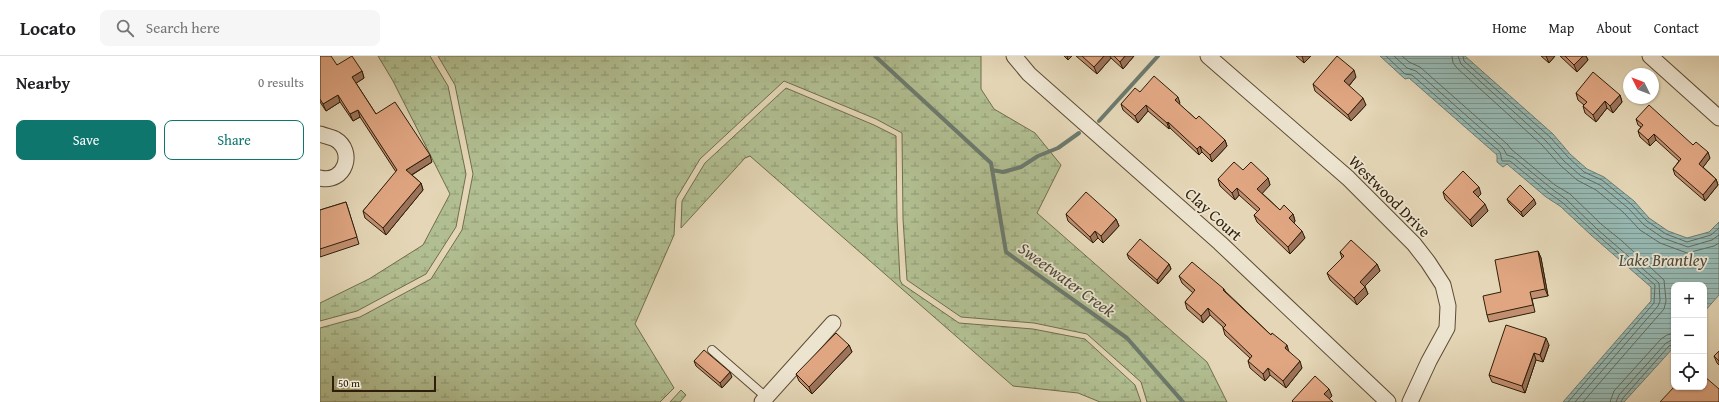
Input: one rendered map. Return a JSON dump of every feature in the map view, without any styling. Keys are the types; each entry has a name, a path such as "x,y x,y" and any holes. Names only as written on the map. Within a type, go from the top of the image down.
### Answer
{"street":[{"name":"Clay Court","path":"1014,56 1029,74 1220,243 1388,402"},
{"name":"Westwood Drive","path":"1208,56 1348,178 1414,244 1443,285 1448,306 1447,328 1429,361 1410,402"},
{"path":"1650,56 1719,118"},
{"path":"320,134 336,139 344,150 346,161 341,173 331,179 320,178"},
{"path":"764,400 833,323"}],"lane":[{"path":"712,350 764,400"}],"green space":[{"path":"378,56 430,56 448,86 466,174 456,227 426,274 357,311 320,321 320,303 369,279 423,245 450,194 393,81"},
{"path":"438,56 981,56 981,89 994,109 1035,133 1061,165 1037,213 1207,362 1227,402 1147,402 1141,382 1087,334 1034,323 961,317 907,280 903,219 902,133 876,119 784,81 700,159 676,199 674,235 635,324 674,388 660,402 320,402 320,328 360,317 431,279 462,230 473,174 455,85"},
{"path":"786,88 874,125 896,136 897,219 900,280 902,284 959,323 1033,329 1085,339 1135,385 1141,402 1100,402 1078,393 1013,386 750,156 745,158 681,228 682,201 705,163"},
{"path":"681,390 686,395 680,402 670,402"}],"water":[{"name":"Lake Brantley","path":"1380,56 1465,56 1553,134 1570,154 1587,169 1604,177 1634,201 1649,218 1668,231 1687,238 1709,232 1719,222 1719,295 1707,309 1707,282 1671,282 1671,350 1624,402 1563,402 1651,301 1651,287 1560,206 1546,197 1507,164 1503,167 1497,162 1497,155 1409,78 1405,79"}],"building":[{"path":"320,56 331,56 337,65 352,56 362,71 352,77 376,114 395,102 430,155 406,170 421,183 383,228 363,211 397,170 358,110 350,114 338,95 323,104 320,99"},
{"path":"1082,56 1104,56 1094,67"},
{"path":"1114,56 1125,56 1120,62"},
{"path":"1337,56 1354,70 1344,81 1363,98 1348,115 1313,84"},
{"path":"1565,56 1583,56 1574,65"},
{"path":"1593,72 1620,95 1610,106 1605,101 1593,115 1583,106 1587,102 1576,93"},
{"path":"1154,76 1178,97 1175,100 1196,119 1199,116 1225,140 1210,155 1200,146 1197,149 1168,122 1167,123 1146,105 1135,116 1121,104 1135,88 1140,92"},
{"path":"1649,105 1693,145 1696,142 1708,152 1699,164 1716,179 1703,195 1673,169 1681,159 1654,134 1648,140 1638,131 1643,125 1636,119"},
{"path":"1234,162 1243,170 1251,162 1268,178 1257,189 1280,210 1284,205 1293,214 1289,218 1302,231 1288,247 1254,215 1260,209 1237,188 1232,193 1218,179"},
{"path":"1463,171 1479,187 1473,192 1485,204 1470,220 1443,192"},
{"path":"1520,185 1534,199 1521,212 1507,199"},
{"path":"1086,192 1116,219 1101,236 1095,231 1090,237 1066,214"},
{"path":"346,202 357,237 320,249 320,210"},
{"path":"1140,239 1169,264 1157,280 1127,254"},
{"path":"1351,240 1377,264 1360,282 1365,287 1354,298 1327,273 1344,256 1340,252"},
{"path":"1538,251 1545,289 1530,292 1533,305 1487,315 1483,296 1501,292 1495,260"},
{"path":"1192,262 1224,289 1223,290 1271,335 1272,333 1287,345 1285,348 1300,361 1283,381 1268,368 1263,374 1248,361 1252,356 1223,328 1226,325 1208,308 1201,316 1185,302 1195,290 1179,276"},
{"path":"1506,325 1546,338 1540,355 1534,353 1522,386 1489,375"},
{"path":"836,333 849,345 809,387 796,374"},
{"path":"704,350 730,372 720,383 694,361"},
{"path":"1719,351 1719,361 1714,356"},
{"path":"1315,376 1329,389 1324,394 1333,402 1293,402 1292,401"},
{"path":"1707,379 1719,389 1719,402 1660,402 1671,390 1707,390"}],"waterway":[{"name":"Sweetwater Creek","path":"875,56 991,163 1006,252 1127,338 1183,402"},
{"path":"1099,121 1158,56"},
{"path":"992,170 1003,172 1021,167 1038,156 1058,148 1079,133"}]}
